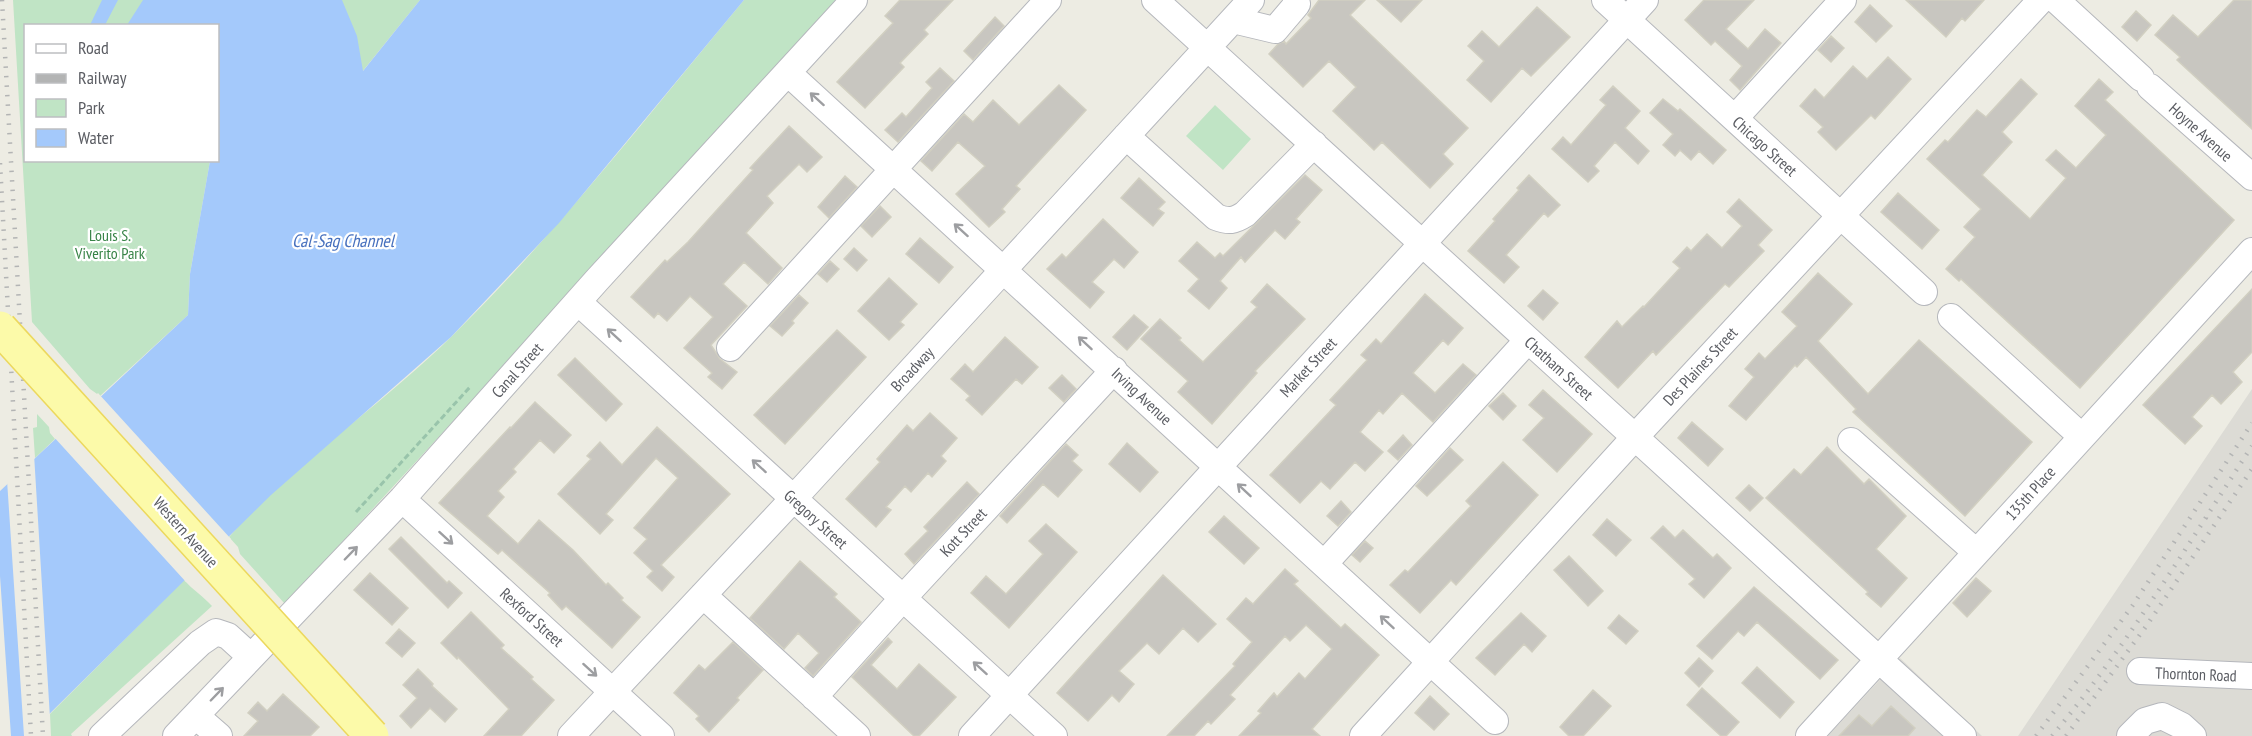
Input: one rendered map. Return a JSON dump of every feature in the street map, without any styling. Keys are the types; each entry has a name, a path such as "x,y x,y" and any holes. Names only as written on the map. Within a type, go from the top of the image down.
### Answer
{"main road":[{"name":"Western Avenue","path":"0,328 372,736"}],"street":[{"name":"Canal Street","path":"176,736 402,499 578,302 854,0"},
{"path":"730,348 1048,0"},
{"name":"Chatham Street","path":"1155,0 1963,736"},
{"name":"Broadway","path":"571,736 794,498 1251,0"},
{"path":"1233,20 1275,30 1297,4 1296,0"},
{"name":"Chicago Street","path":"1605,0 1924,292"},
{"name":"Market Street","path":"972,736 1645,0"},
{"path":"1735,118 1843,0"},
{"name":"Des Plaines Street","path":"1363,736 1635,437 2041,0"},
{"name":"Hoyne Avenue","path":"2055,0 2252,177"},
{"name":"Irving Avenue","path":"788,73 1495,721"},
{"path":"1126,136 1216,217 1226,221 1234,220 1245,214 1314,144"},
{"name":"135th Place","path":"1809,736 2252,251"},
{"name":"Gregory Street","path":"578,302 1054,736"},
{"path":"1951,317 2081,436"},
{"path":"1324,564 1528,340"},
{"name":"Kott Street","path":"814,697 1114,370"},
{"path":"1851,441 1976,552"},
{"name":"Rexford Street","path":"402,499 661,736"},
{"path":"703,595 857,736"},
{"path":"102,736 200,643 216,632 228,636 251,657"},
{"name":"Thornton Road","path":"2140,671 2252,676"},
{"path":"196,716 219,736"},
{"path":"2130,736 2145,721 2162,716 2182,726 2193,736"}],"path":[{"path":"356,512 369,499"}],"shaded area":[{"path":"2252,389 2252,736 2018,736"},
{"path":"1900,658 1982,736 1828,736"}],"green space":[{"name":"Louis S. Viverito Park","path":"13,0 420,0 362,72 359,57 258,19 193,24 24,24 24,162 210,162 190,274 188,315 100,396 90,389 32,322"},
{"path":"744,0 841,0 285,604 240,554 238,547 229,537 310,459 425,362 491,296 602,172"},
{"path":"1215,105 1251,139 1223,170 1186,136"},
{"path":"37,414 49,427 55,439 35,458 33,428 37,427"},
{"path":"184,580 212,606 71,734 72,736 51,736 50,714"}],"water":[{"path":"102,0 118,0 106,24 90,24"},
{"name":"Cal-Sag Channel","path":"143,0 342,0 357,36 363,71 420,0 744,0 559,223 451,337 271,495 27,736 0,736 0,491 188,315 190,274 210,162 219,162 219,24 128,24"}],"pier":[{"path":"98,393 231,539 186,582 53,436"},
{"path":"34,454 50,718 32,736 24,736 7,480"},
{"path":"0,576 11,736 0,736"}],"building":[{"path":"900,0 953,0 924,30 928,34 900,63 904,67 865,108 837,82 893,23 885,16"},
{"path":"1319,0 1365,0 1350,15 1468,128 1443,154 1453,164 1430,188 1382,142 1374,150 1333,111 1356,87 1329,61 1303,87 1269,54 1278,44 1284,41 1286,44 1311,18 1308,15"},
{"path":"1377,0 1422,0 1401,22"},
{"path":"1704,0 1754,0 1726,29 1748,49 1765,29 1781,43 1740,90 1730,80 1742,66 1715,41 1711,45 1685,20"},
{"path":"1906,0 1984,0 1965,21 1962,18 1946,37"},
{"path":"2234,0 2252,0 2252,129 2177,60 2180,57 2155,35 2173,15 2198,37"},
{"path":"1870,5 1892,26 1876,42 1855,22"},
{"path":"1537,7 1570,37 1531,76 1522,68 1491,102 1467,80 1484,61 1468,46 1482,31 1499,47"},
{"path":"2136,11 2151,25 2137,41 2122,27"},
{"path":"995,17 1004,26 973,60 964,51"},
{"path":"1831,36 1844,48 1831,62 1818,50"},
{"path":"1888,57 1911,79 1875,119 1871,115 1836,150 1818,132 1823,127 1800,106 1815,89 1824,98 1853,66 1867,79"},
{"path":"940,68 954,81 898,142 885,130 902,113 906,117 932,88 926,82"},
{"path":"2021,79 2037,94 2002,132 2012,142 1982,175 2030,219 2066,178 2046,160 2056,150 2076,168 2106,135 2075,106 2099,79 2113,92 2105,100 2234,220 2080,388 1961,279 1959,281 1946,269 1975,237 1964,227 1981,209 1927,159 1945,140 1948,142 1977,110 1986,117"},
{"path":"1059,85 1086,110 1016,186 1020,189 1002,209 1005,212 989,227 956,194 985,166 958,142 932,171 921,161 964,114 973,122 993,100 1019,125"},
{"path":"1613,86 1640,111 1625,128 1649,151 1638,164 1615,142 1594,166 1599,171 1588,182 1552,149 1563,137 1571,145 1606,105 1600,100"},
{"path":"1663,99 1678,111 1680,109 1726,150 1713,164 1699,151 1691,160 1680,150 1675,156 1663,145 1673,134 1650,113"},
{"path":"789,126 822,157 807,172 799,164 767,196 773,203 746,233 782,268 768,284 744,262 723,284 747,306 711,345 720,359 737,372 722,389 708,377 712,373 684,348 713,317 690,296 667,321 658,313 654,318 631,297 665,260 667,262 688,242 753,170 750,168"},
{"path":"1305,175 1322,190 1296,219 1300,222 1285,239 1275,230 1245,262 1241,257 1220,281 1227,288 1209,309 1188,291 1199,279 1179,261 1197,242 1215,258 1220,253 1223,256"},
{"path":"1529,175 1560,205 1548,217 1544,213 1506,255 1519,267 1504,283 1468,251 1495,221 1493,219"},
{"path":"845,176 857,187 829,218 818,207"},
{"path":"1139,178 1165,202 1158,209 1164,213 1153,226 1121,198"},
{"path":"1898,193 1939,230 1922,249 1881,212"},
{"path":"1739,199 1772,230 1758,245 1764,251 1729,287 1725,284 1656,355 1653,351 1618,388 1585,357 1617,321 1622,327 1644,307 1680,268 1673,262 1687,247 1691,251 1707,234 1722,248 1742,226 1727,212"},
{"path":"880,206 891,217 872,237 861,226"},
{"path":"1103,219 1138,252 1124,268 1114,259 1092,282 1104,292 1090,308 1047,269 1062,254 1066,258"},
{"path":"920,238 953,267 939,283 906,254"},
{"path":"854,248 867,260 857,271 844,259"},
{"path":"830,261 839,269 827,282 818,274"},
{"path":"1818,273 1852,304 1818,341 1868,394 1919,340 2032,442 1965,516 1853,412 1856,409 1806,357 1797,367 1795,365 1746,420 1729,406 1754,377 1745,369 1759,353 1765,359 1797,326 1782,312"},
{"path":"889,278 917,304 900,322 904,325 889,340 858,311"},
{"path":"1267,284 1305,319 1255,371 1257,373 1212,424 1178,392 1188,381 1141,339 1160,319 1203,362 1257,307 1251,302"},
{"path":"2252,289 2252,352 2233,372 2242,382 2221,404 2212,395 2192,417 2202,426 2185,444 2143,405"},
{"path":"1543,290 1558,303 1543,320 1528,306"},
{"path":"1425,294 1463,328 1448,345 1443,340 1413,373 1435,393 1463,364 1476,375 1433,422 1402,393 1383,414 1379,410 1360,432 1383,452 1365,471 1355,462 1330,489 1321,481 1300,503 1270,475 1336,405 1330,400 1367,360 1361,355 1376,339 1381,344"},
{"path":"799,295 808,303 782,336 770,326"},
{"path":"1134,315 1148,327 1127,350 1113,337"},
{"path":"837,330 866,357 785,444 754,415"},
{"path":"1005,337 1038,367 1022,384 1016,379 982,415 966,400 970,396 951,379 965,364 973,372"},
{"path":"575,358 622,404 606,421 558,375"},
{"path":"1062,375 1076,389 1064,402 1049,388"},
{"path":"1543,390 1592,434 1557,472 1523,440 1544,418 1529,405"},
{"path":"1503,393 1516,406 1503,420 1489,406"},
{"path":"535,402 571,435 554,453 540,440 513,469 516,472 498,491 504,497 487,516 518,544 539,520 573,550 606,585 608,583 623,598 621,600 640,617 612,648 566,606 562,610 548,595 550,593 502,550 498,554 439,503"},
{"path":"930,413 957,438 941,456 946,461 932,477 928,473 911,492 905,486 886,507 891,510 876,527 846,499 880,462 877,459 907,425 913,431"},
{"path":"1692,422 1723,449 1708,466 1678,438"},
{"path":"657,427 730,494 661,565 674,577 662,591 647,577 653,571 634,553 647,539 634,528 678,478 656,458 606,514 613,520 600,534 558,494 591,459 587,456 600,442 622,465"},
{"path":"1403,435 1412,445 1398,460 1388,451"},
{"path":"1127,443 1158,472 1140,492 1109,464"},
{"path":"1066,444 1078,455 1072,461 1082,470 1058,497 1043,484 1007,523 1000,516"},
{"path":"1827,447 1864,484 1869,479 1906,516 1876,549 1907,578 1881,607 1866,594 1868,592 1766,498 1794,469 1801,475"},
{"path":"1450,448 1463,460 1427,496 1416,486"},
{"path":"1503,462 1538,495 1456,585 1451,580 1420,613 1390,585 1405,570 1408,572 1471,506 1466,501"},
{"path":"967,482 979,494 914,564 905,554 928,531 924,527"},
{"path":"1749,485 1763,498 1750,511 1736,498"},
{"path":"1341,501 1351,512 1338,526 1327,516"},
{"path":"1224,516 1259,548 1244,564 1209,532"},
{"path":"1607,519 1631,540 1616,556 1593,535"},
{"path":"1046,524 1077,552 1009,628 971,593 986,576 1006,594 1043,554 1029,541"},
{"path":"1663,526 1675,538 1683,530 1713,558 1717,554 1731,568 1704,598 1689,584 1695,579 1651,538"},
{"path":"401,537 447,583 449,581 462,593 448,608 389,549"},
{"path":"1365,541 1373,548 1360,562 1352,555"},
{"path":"1569,556 1603,591 1588,606 1554,570"},
{"path":"800,561 837,594 834,597 861,622 813,676 805,668 819,653 798,633 784,649 750,618"},
{"path":"1285,569 1298,581 1294,584 1341,628 1345,624 1379,655 1312,729 1320,736 1239,736 1261,713 1258,711 1274,693 1277,697 1299,673 1305,679 1332,649 1306,625 1290,641 1285,636 1230,695 1235,699 1211,724 1208,721 1194,736 1167,736 1235,666 1233,664 1252,642 1227,619 1246,598 1253,604"},
{"path":"370,573 408,608 392,625 354,590"},
{"path":"1163,575 1216,624 1198,642 1183,628 1159,654 1147,643 1119,671 1134,684 1119,702 1112,695 1088,721 1057,693"},
{"path":"1976,578 1991,591 1967,617 1953,603"},
{"path":"1754,587 1838,660 1820,679 1757,622 1744,636 1738,631 1712,659 1697,646"},
{"path":"471,612 504,645 501,648 554,700 521,736 484,736 509,709 441,643"},
{"path":"1521,613 1546,636 1532,652 1524,644 1495,675 1476,658"},
{"path":"1619,615 1638,631 1626,644 1608,628"},
{"path":"399,629 415,643 402,657 386,643"},
{"path":"888,638 892,642 871,665 897,689 919,664 956,697 919,736 914,736 852,677"},
{"path":"733,642 763,670 709,732 696,719 699,716 674,693 699,665 705,670"},
{"path":"1699,658 1713,671 1699,687 1685,673"},
{"path":"1757,667 1794,702 1780,718 1742,683"},
{"path":"418,669 433,684 432,686 457,709 445,722 430,708 411,728 400,716 417,698 403,685"},
{"path":"1702,688 1739,722 1726,736 1721,736 1687,705"},
{"path":"1593,690 1611,706 1583,736 1569,736 1560,727"},
{"path":"283,694 319,727 310,736 244,736 258,721 248,713 258,702 267,711"},
{"path":"1430,696 1449,714 1434,730 1415,713"},
{"path":"1891,706 1915,728 1908,736 1839,736 1859,715 1872,726"}],"railway":[{"path":"2,0 43,736"},
{"path":"0,163 31,736"},
{"path":"2036,736 2133,605 2252,423"},
{"path":"2052,736 2080,702 2131,631 2252,446"},
{"path":"2066,736 2147,625 2252,469"}]}
